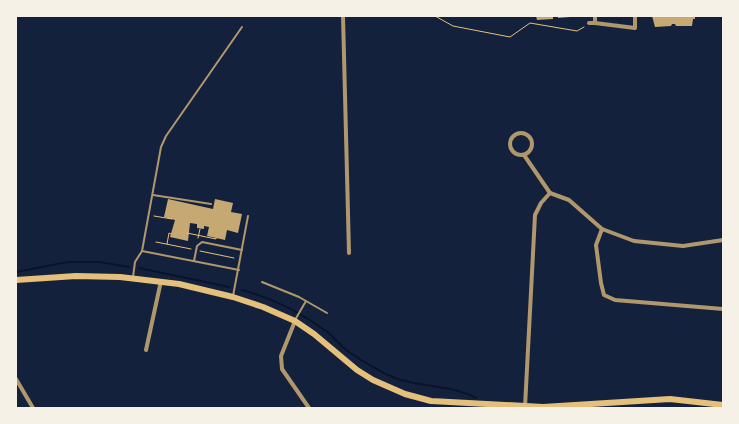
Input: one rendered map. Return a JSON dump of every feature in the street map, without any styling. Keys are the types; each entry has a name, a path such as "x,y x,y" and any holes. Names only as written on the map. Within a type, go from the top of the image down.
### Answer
{"main road":[{"path":"16,280 76,276 133,278 161,281 233,297 263,307 295,321 314,334 357,370 382,385 405,394 445,402 525,407 561,407 670,399 723,405"}],"street":[{"path":"344,16 349,253"},
{"path":"595,16 595,23"},
{"path":"589,23 635,28 635,16"},
{"path":"524,155 531,150 532,141 526,134 517,133 510,138 510,147 515,154 524,155 550,193 569,200 602,229 634,240 683,246 723,240"},
{"path":"525,407 536,215 541,203 550,193"},
{"path":"602,229 596,245 604,295 615,300 723,309"},
{"path":"146,350 161,281"},
{"path":"295,321 281,356 282,369 309,408"},
{"path":"16,379 33,408"}],"lane":[{"path":"133,278 135,262 142,251 150,215 161,147 166,136 242,27"},
{"path":"153,195 211,204"},
{"path":"233,297 248,216"},
{"path":"194,261 197,246 206,242 242,250"},
{"path":"142,251 239,270"},
{"path":"262,282 306,301 327,313"},
{"path":"295,321 306,301"}],"path":[{"path":"435,16 453,26 510,38 530,23 577,31 589,23"},
{"path":"150,215 172,219"},
{"path":"198,239 200,229"},
{"path":"167,244 170,233 171,234"},
{"path":"187,233 216,238"},
{"path":"156,242 240,259"}],"building":[{"path":"536,16 553,16 553,19 537,20"},
{"path":"558,16 570,16 570,17 558,18"},
{"path":"652,16 695,16 695,19 693,19 692,26 676,26 675,24 672,24 671,26 655,27"},
{"path":"168,199 213,209 215,199 233,203 231,212 242,214 238,233 227,230 225,240 207,236 209,227 204,226 204,229 197,228 197,224 190,223 188,241 170,237 175,220 164,217"}],"waterway":[{"path":"16,272 68,262 99,262 129,267"},
{"path":"139,268 229,287"},
{"path":"242,290 275,301 296,312 326,331 354,356 388,375 409,382 454,390 476,398"}]}
